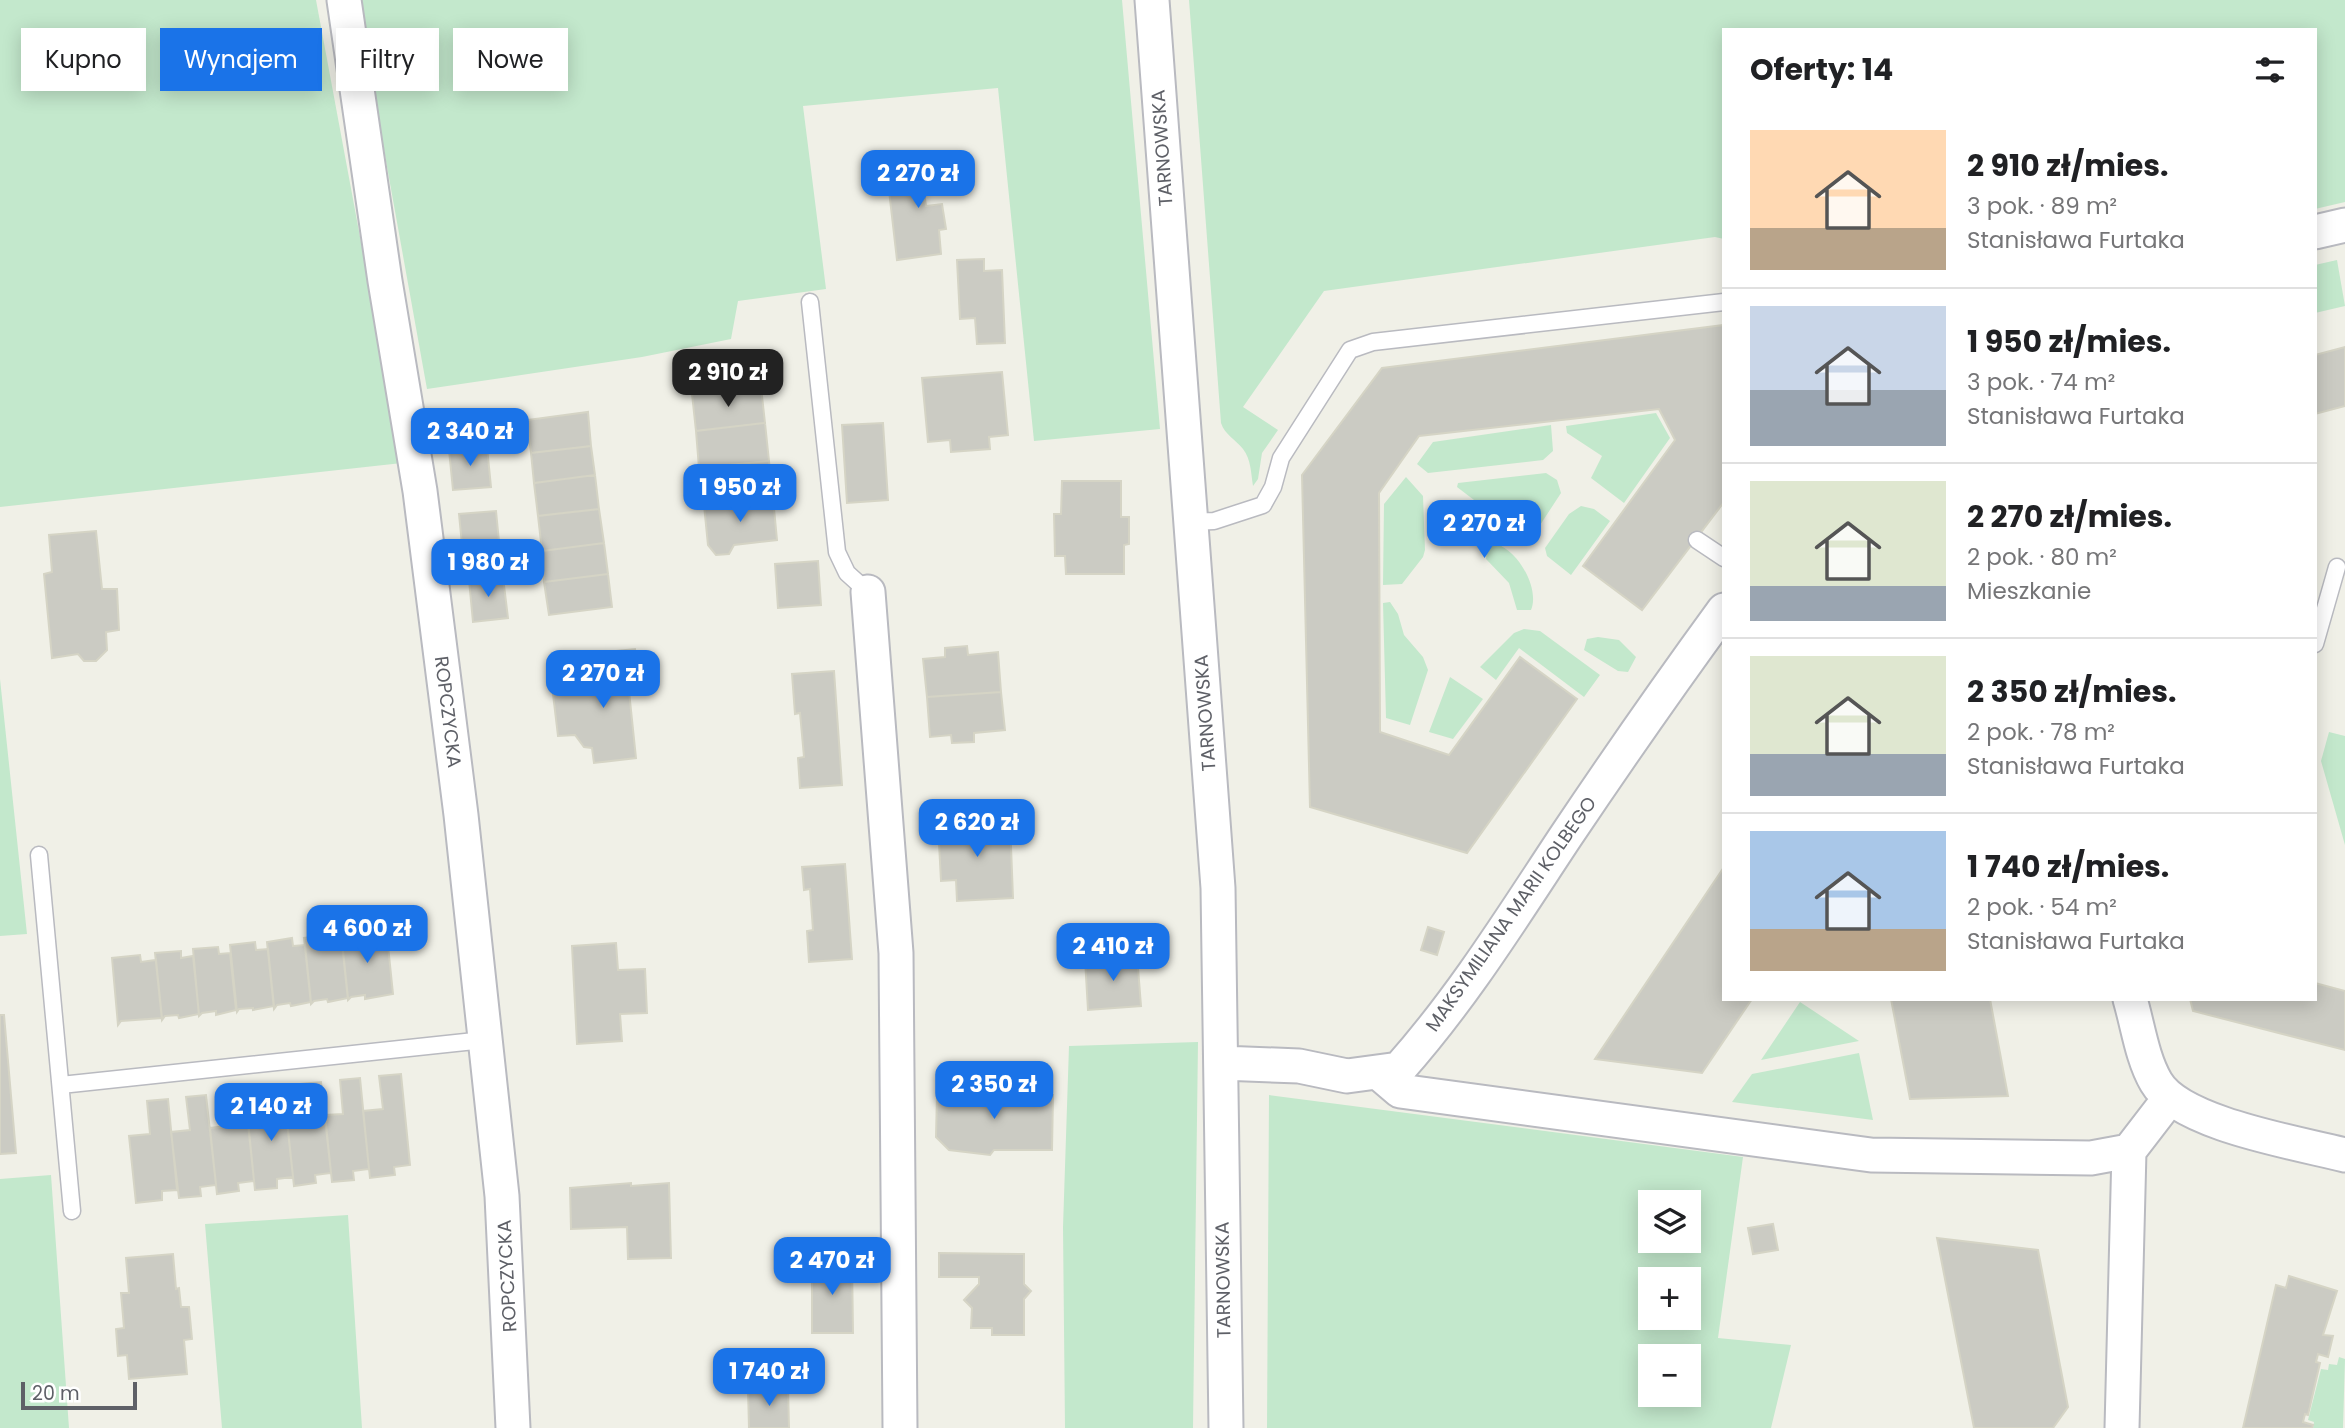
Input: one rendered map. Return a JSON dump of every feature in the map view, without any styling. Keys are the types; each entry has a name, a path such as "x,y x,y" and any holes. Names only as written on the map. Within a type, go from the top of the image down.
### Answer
{"street":[{"name":"ROPCZYCKA","path":"344,0 385,281 420,491 461,815 502,1196 513,1428"},
{"name":"TARNOWSKA","path":"1152,0 1218,888 1226,1428"},
{"path":"2317,232 2345,225"},
{"path":"867,592 897,953 900,1428"},
{"name":"MAKSYMILIANA MARII KOLBEGO","path":"1221,1063 1299,1066 1347,1076 1380,1074 1399,1069 1437,1026 1633,736 1722,613"},
{"path":"2131,1001 2148,1065 2157,1084 2169,1099 2191,1112 2230,1125 2345,1155"},
{"path":"1380,1074 1400,1091 1871,1154 2091,1158 2129,1151"},
{"path":"2122,1428 2129,1151 2169,1099"}],"lane":[{"path":"810,302 837,552 847,573 867,592"},
{"path":"1191,522 1214,521 1262,505 1273,487 1281,458 1350,350 1373,342 1722,302"},
{"path":"1697,540 1722,557"},
{"path":"2317,637 2337,567"},
{"path":"39,855 72,1211"},
{"path":"61,1085 484,1040"}],"green space":[{"path":"0,0 316,0 321,28 160,28 160,91 322,91 322,32 402,463 0,507"},
{"path":"357,0 1122,0 1160,429 1034,441 998,88 803,106 826,289 738,301 731,339 642,357 427,389 373,91 439,91 439,28 362,28"},
{"path":"1189,0 2345,0 2345,202 2317,209 2317,28 1722,28 1722,239 1715,237 1324,291 1243,407 1278,430 1262,453 1258,479 1253,486 1246,453 1221,423"},
{"path":"2337,260 2345,306 2317,313 2317,265"},
{"path":"1656,413 1670,438 1624,503 1591,478 1602,456 1567,433 1566,426"},
{"path":"1551,425 1553,451 1543,460 1428,473 1417,464 1433,442"},
{"path":"1546,473 1557,480 1561,493 1529,542 1457,487 1458,483"},
{"path":"1406,477 1423,496 1425,550 1423,557 1402,584 1383,585 1384,504"},
{"path":"1581,506 1594,509 1610,521 1571,575 1547,556 1545,548 1569,514"},
{"path":"1496,544 1512,554 1525,571 1532,592 1531,610 1517,610 1509,583 1486,559 1487,547"},
{"path":"1390,602 1398,614 1404,635 1423,657 1428,670 1410,725 1386,718 1383,603"},
{"path":"1524,629 1540,631 1600,675 1584,697 1519,648 1496,680 1480,667 1514,633"},
{"path":"1598,637 1619,640 1636,657 1628,672 1618,671 1584,650 1587,639"},
{"path":"1450,677 1483,699 1453,739 1429,732"},
{"path":"0,679 27,934 0,936"},
{"path":"2329,732 2345,736 2345,845 2321,761"},
{"path":"1800,1002 1859,1041 1761,1060"},
{"path":"1198,1042 1193,1428 1065,1428 1063,1227 1069,1046"},
{"path":"1859,1053 1873,1120 1732,1102 1752,1074"},
{"path":"1269,1095 1743,1157 1718,1338 1791,1345 1771,1428 1267,1428"},
{"path":"51,1175 69,1428 0,1428 0,1179"},
{"path":"348,1215 362,1428 222,1428 205,1224"},
{"path":"2339,1357 2345,1359 2343,1428 2313,1428 2314,1422 2308,1420 2321,1369 2328,1370 2329,1364 2337,1365"}],"building":[{"path":"948,160 951,188 924,192 926,206 942,204 946,229 939,230 941,254 897,260 887,173 926,168 925,163"},
{"path":"984,259 984,271 1002,270 1005,343 977,344 975,318 960,319 957,260"},
{"path":"1722,325 1722,505 1642,610 1583,566 1675,440 1659,409 1419,436 1379,493 1380,732 1449,755 1520,657 1577,699 1467,853 1310,807 1302,475 1382,368"},
{"path":"2345,347 2345,406 2317,413 2317,354"},
{"path":"1002,372 1008,435 989,437 990,449 951,452 950,440 928,442 922,378"},
{"path":"761,387 765,423 696,431 692,394"},
{"path":"588,412 591,446 531,453 527,420"},
{"path":"765,423 769,461 699,468 696,431"},
{"path":"883,423 888,500 847,503 842,425"},
{"path":"591,446 595,475 534,483 531,453"},
{"path":"487,447 491,487 453,490 449,450"},
{"path":"769,461 773,498 704,505 699,468"},
{"path":"595,475 599,509 538,516 534,483"},
{"path":"1062,481 1121,481 1121,517 1129,517 1129,544 1124,545 1124,574 1066,574 1065,556 1055,556 1054,514 1061,514"},
{"path":"773,498 777,540 734,545 729,554 716,555 708,545 704,505"},
{"path":"599,509 604,543 542,551 538,516"},
{"path":"496,511 500,552 463,555 459,514"},
{"path":"96,531 102,589 117,589 119,630 106,632 107,650 96,661 84,661 78,654 52,658 44,574 52,572 49,535"},
{"path":"604,543 608,574 544,582 542,551"},
{"path":"818,561 821,605 778,608 775,564"},
{"path":"608,574 612,607 549,615 544,582"},
{"path":"503,577 508,618 473,622 469,580"},
{"path":"967,646 968,655 998,652 1001,692 927,697 923,659 945,657 945,648"},
{"path":"635,649 639,689 629,691 636,758 594,763 592,748 584,747 575,735 558,736 553,694 583,691 584,694 598,693 597,690 602,689 597,653"},
{"path":"834,671 842,785 800,788 798,758 804,757 800,713 795,714 792,674"},
{"path":"1001,692 1005,730 974,733 974,742 952,743 951,735 930,737 927,697"},
{"path":"1010,820 1013,898 957,901 956,880 941,881 938,824"},
{"path":"845,864 852,959 809,962 807,931 813,930 810,889 804,890 802,867"},
{"path":"1722,870 1722,1001 1751,1001 1702,1073 1595,1059"},
{"path":"1428,927 1444,932 1437,955 1421,950"},
{"path":"369,931 370,938 387,936 393,994 365,999 365,995 348,1000 341,934"},
{"path":"329,935 330,942 342,941 348,998 328,1002 327,999 314,1001 311,1004 304,938"},
{"path":"292,938 293,946 305,945 311,1002 291,1006 290,1003 277,1005 274,1009 267,942"},
{"path":"255,942 256,950 268,949 274,1006 253,1010 239,1009 237,1012 230,945"},
{"path":"616,943 618,970 645,969 647,1013 620,1014 622,1041 577,1044 572,946"},
{"path":"218,947 219,954 230,953 236,1010 216,1015 216,1011 202,1013 199,1016 193,949"},
{"path":"181,951 181,958 193,956 199,1014 179,1018 178,1015 165,1016 162,1020 155,953"},
{"path":"140,955 141,962 156,960 162,1018 121,1021 118,1025 112,958"},
{"path":"1137,955 1141,1006 1088,1010 1085,959"},
{"path":"2317,984 2345,991 2345,1050 2193,1011 2190,1001 2317,1001"},
{"path":"1891,1001 1990,1001 2008,1096 1910,1099"},
{"path":"0,1015 4,1015 16,1153 0,1154"},
{"path":"401,1074 410,1165 394,1167 395,1175 370,1178 363,1111 383,1109 379,1076"},
{"path":"360,1078 369,1169 353,1171 354,1180 332,1182 325,1115 343,1114 340,1080"},
{"path":"973,1081 986,1081 992,1087 992,1094 1053,1095 1052,1150 994,1150 990,1155 949,1150 936,1137 937,1094 967,1094 967,1087"},
{"path":"321,1082 331,1173 315,1175 316,1183 294,1186 287,1120 305,1117 301,1084"},
{"path":"283,1086 293,1177 277,1179 277,1188 255,1190 248,1124 266,1122 263,1089"},
{"path":"245,1090 254,1181 238,1183 239,1191 217,1194 210,1128 228,1126 225,1093"},
{"path":"206,1095 216,1185 200,1187 201,1196 179,1198 171,1132 190,1130 186,1097"},
{"path":"168,1099 177,1190 162,1191 162,1200 136,1203 129,1136 150,1134 147,1101"},
{"path":"631,1183 631,1186 669,1183 671,1258 628,1259 627,1227 571,1229 570,1188"},
{"path":"1773,1224 1778,1250 1753,1254 1748,1228"},
{"path":"1937,1238 2038,1250 2068,1407 2053,1428 1974,1428"},
{"path":"939,1253 1024,1254 1024,1284 1031,1291 1024,1299 1024,1335 992,1335 992,1328 971,1328 972,1308 964,1300 979,1284 979,1277 939,1277"},
{"path":"173,1254 176,1289 179,1288 181,1307 189,1307 192,1339 184,1340 187,1374 129,1379 127,1355 118,1356 116,1329 124,1328 121,1293 129,1293 126,1258"},
{"path":"812,1261 852,1261 853,1333 812,1333"},
{"path":"2289,1276 2337,1291 2323,1335 2333,1336 2328,1357 2318,1354 2316,1362 2320,1363 2308,1415 2305,1414 2303,1422 2313,1425 2312,1428 2243,1428 2276,1285 2286,1288"},
{"path":"788,1387 789,1428 749,1428 748,1388"}]}
